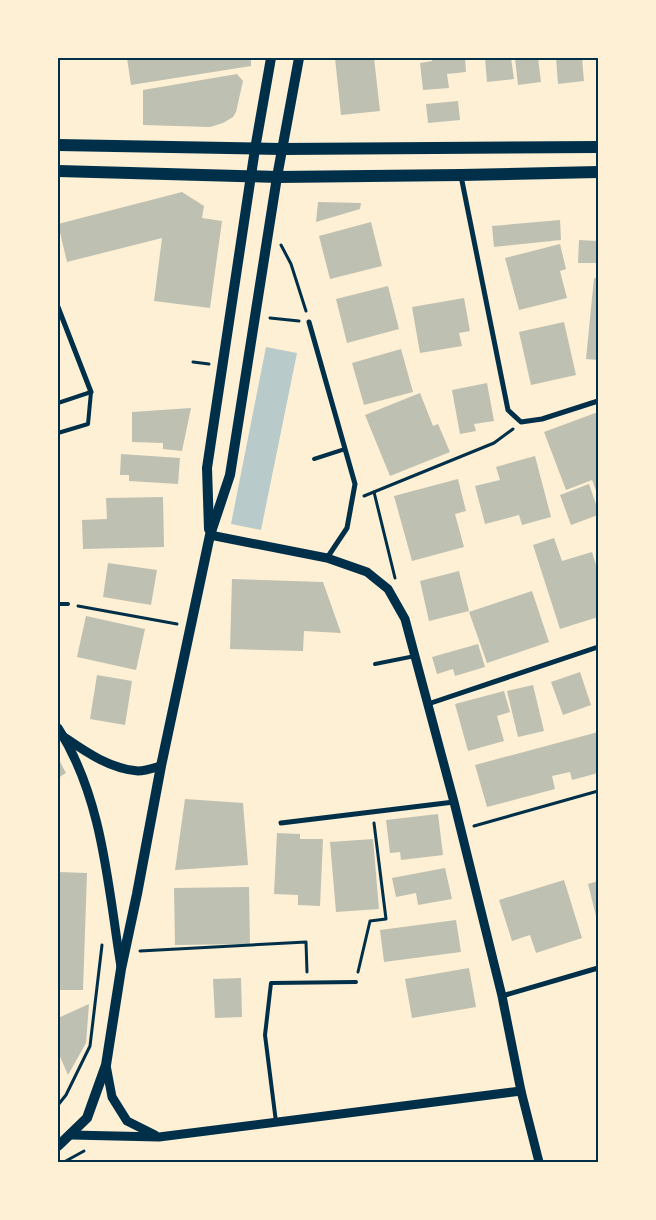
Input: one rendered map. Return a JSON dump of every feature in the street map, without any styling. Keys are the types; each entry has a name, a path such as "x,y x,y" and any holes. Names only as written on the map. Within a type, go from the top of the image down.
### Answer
{"main road":[{"path":"210,535 207,468 255,149 271,58"},
{"path":"58,1146 87,1118 106,1065 124,952 190,627 210,535 230,475 277,177 299,58"},
{"path":"58,145 255,149 598,147"},
{"path":"58,171 277,177 598,172"}],"street":[{"path":"461,175 508,410 521,422 542,419 598,400"},
{"path":"58,307 91,392"},
{"path":"309,322 355,484 347,528 327,558"},
{"path":"210,535 327,558 367,572 388,588 405,619 454,802 502,996 520,1091 539,1162"},
{"path":"428,704 598,647"},
{"path":"60,731 92,757 117,766 139,771 161,766"},
{"path":"60,731 81,772 98,828 121,968"},
{"path":"281,823 454,802"},
{"path":"502,996 598,968"},
{"path":"106,1065 112,1097 127,1121 159,1137"},
{"path":"70,1135 159,1137 520,1091"}],"lane":[{"path":"58,403 91,392 88,424 58,433"},
{"path":"314,459 345,450"},
{"path":"58,604 68,604"},
{"path":"375,664 415,656"},
{"path":"276,1122 265,1035 271,983 356,982"}],"path":[{"path":"255,316 309,322 291,264 270,225"},
{"path":"352,501 494,443 521,422"},
{"path":"374,492 395,575 392,596"},
{"path":"68,604 190,627"},
{"path":"461,830 598,791"},
{"path":"356,982 370,921 386,919 372,812"},
{"path":"58,1105 66,1095 90,1046 103,936"},
{"path":"124,952 306,942 308,983"},
{"path":"64,1162 84,1151"}],"shaded area":[{"path":"266,347 297,353 261,530 231,524"}],"building":[{"path":"127,58 251,58 251,66 131,85"},
{"path":"335,58 374,58 380,111 341,115"},
{"path":"432,58 465,58 466,72 447,74 449,88 423,90 420,63 432,61"},
{"path":"485,58 511,58 514,79 487,82"},
{"path":"515,58 538,58 541,82 518,85"},
{"path":"556,58 582,58 584,81 558,84"},
{"path":"237,74 243,81 236,112 233,117 223,123 210,127 143,125 143,90"},
{"path":"458,101 460,120 428,123 426,104"},
{"path":"182,192 204,206 202,218 222,221 210,308 154,301 162,238 67,262 58,224"},
{"path":"318,202 361,203 360,209 316,222"},
{"path":"560,220 561,240 494,247 492,226"},
{"path":"371,222 382,266 330,279 319,236"},
{"path":"579,240 598,241 598,263 578,263"},
{"path":"560,244 566,269 560,271 567,298 519,310 505,258"},
{"path":"594,278 598,279 598,360 586,359"},
{"path":"388,286 399,329 347,343 336,299"},
{"path":"464,298 470,331 459,333 462,346 420,353 412,307"},
{"path":"564,322 576,375 531,385 519,332"},
{"path":"401,349 413,392 364,405 352,363"},
{"path":"487,383 494,421 474,424 476,431 460,434 452,390"},
{"path":"420,393 433,426 438,424 450,452 390,476 365,415"},
{"path":"191,408 182,451 163,449 163,443 132,442 132,412"},
{"path":"598,412 598,493 592,480 566,490 544,432"},
{"path":"121,454 180,458 178,484 129,481 129,475 120,475"},
{"path":"535,456 551,517 522,525 519,515 485,524 475,486 500,480 496,467"},
{"path":"458,479 466,511 455,514 464,547 412,561 394,496"},
{"path":"589,484 598,515 571,525 560,495"},
{"path":"163,497 164,547 83,549 82,520 107,519 106,498"},
{"path":"554,538 562,561 592,552 598,571 598,617 560,629 533,545"},
{"path":"108,563 157,570 151,605 103,597"},
{"path":"459,571 469,611 429,621 420,581"},
{"path":"232,579 323,582 341,633 304,631 303,651 230,649"},
{"path":"532,591 549,642 487,663 469,612"},
{"path":"86,616 145,629 136,670 77,657"},
{"path":"478,644 485,667 455,676 453,669 437,674 432,657"},
{"path":"580,672 591,705 563,715 551,682"},
{"path":"97,675 132,681 125,725 90,719"},
{"path":"533,685 544,731 518,737 507,691"},
{"path":"504,691 510,712 497,716 504,741 468,751 455,704"},
{"path":"598,732 598,773 572,780 570,772 552,776 555,789 487,807 475,765"},
{"path":"58,758 66,773 58,778"},
{"path":"185,799 243,803 248,865 175,870"},
{"path":"438,814 443,855 401,860 400,852 390,853 386,820"},
{"path":"277,833 300,834 300,839 323,839 320,906 298,905 298,895 274,894"},
{"path":"373,839 379,909 336,912 330,842"},
{"path":"445,868 452,899 418,905 416,893 396,897 392,878"},
{"path":"58,872 87,873 83,990 58,990"},
{"path":"564,880 582,938 536,953 530,935 512,941 499,900"},
{"path":"598,881 598,924 588,884"},
{"path":"249,887 250,944 175,945 174,888"},
{"path":"456,920 461,952 384,962 380,930"},
{"path":"469,968 476,1007 412,1018 405,979"},
{"path":"241,978 242,1017 215,1018 213,979"},
{"path":"89,1004 86,1043 68,1075 58,1052 58,1018"}]}
